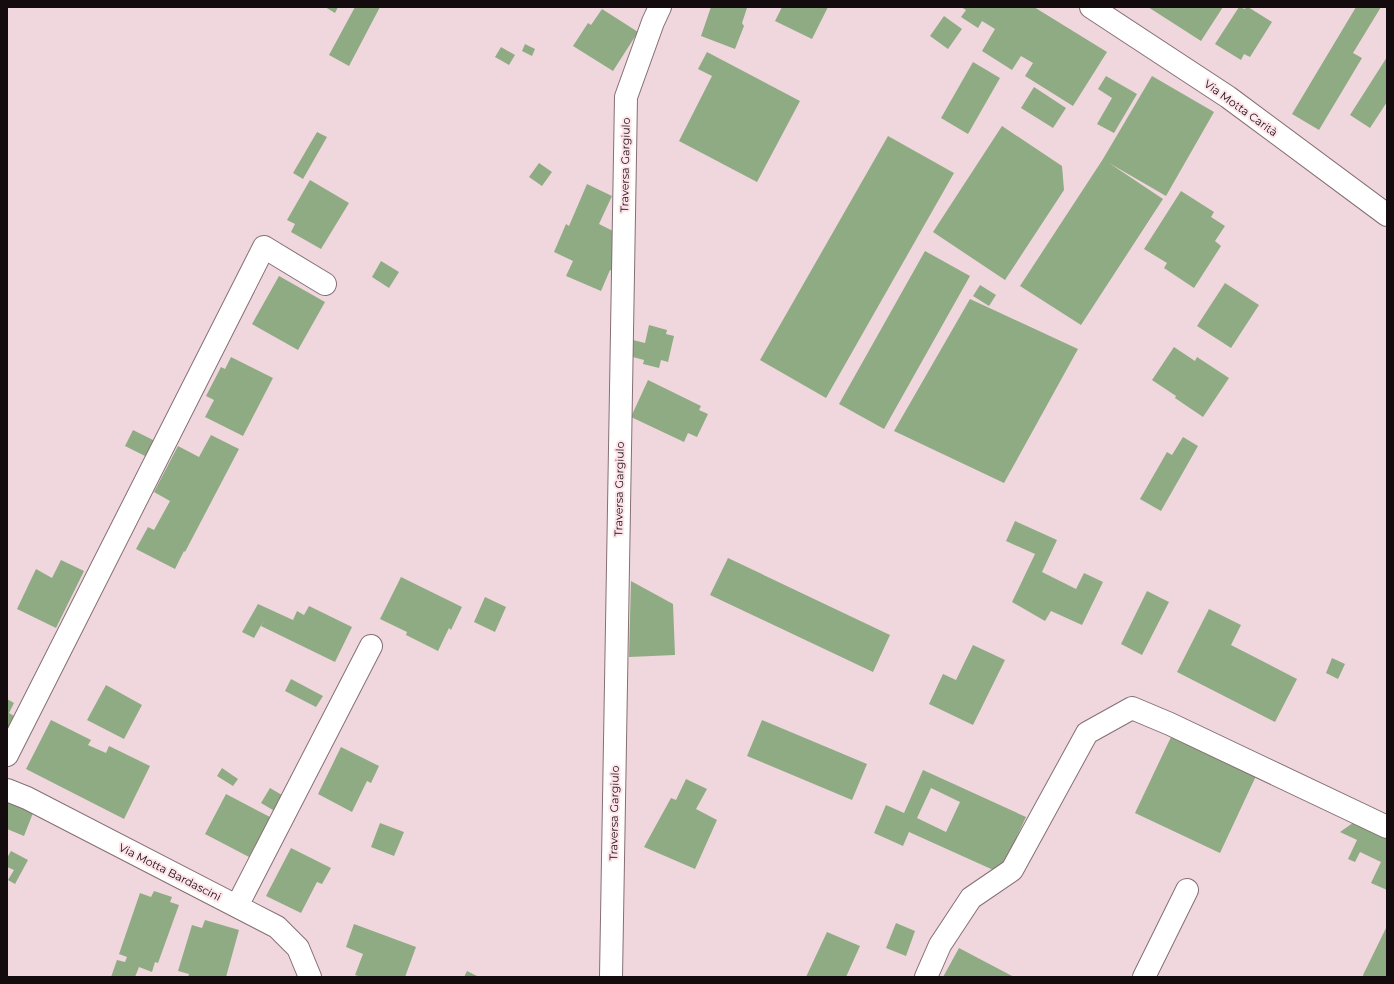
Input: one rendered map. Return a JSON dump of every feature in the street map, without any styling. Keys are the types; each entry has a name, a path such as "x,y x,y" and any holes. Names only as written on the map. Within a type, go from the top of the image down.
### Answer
{"street":[{"name":"Traversa Gargiulo","path":"611,977 626,97 653,22 660,7"},
{"name":"Via Motta Carità","path":"1095,8 1228,97 1387,215"},
{"path":"7,756 264,247 325,284"},
{"path":"237,906 371,646"},
{"path":"926,977 940,945 971,898 1012,870 1087,734 1132,708 1177,727 1387,827"},
{"name":"Via Motta Bardascini","path":"7,790 27,798 277,927 298,948 310,977"},
{"path":"1144,977 1187,890"}],"building":[{"path":"325,7 338,7 335,13"},
{"path":"355,7 380,7 349,66 329,55"},
{"path":"711,7 747,8 742,23 744,26 735,49 701,36"},
{"path":"782,7 828,7 812,39 775,21"},
{"path":"961,7 1034,7 1107,52 1073,106 1025,76 1033,63 1021,56 1012,70 982,51 995,29 982,21 978,28 961,17 966,10"},
{"path":"1148,7 1223,7 1201,41"},
{"path":"1239,7 1245,9 1248,7 1272,22 1250,57 1244,54 1241,60 1215,44"},
{"path":"1356,7 1381,7 1353,53 1362,58 1319,130 1292,114"},
{"path":"602,9 638,32 613,71 573,46 588,23 591,25"},
{"path":"944,16 962,29 948,49 930,36"},
{"path":"525,44 535,49 532,56 522,51"},
{"path":"501,47 515,55 509,65 495,57"},
{"path":"707,52 800,101 757,182 679,141 712,76 698,69"},
{"path":"1387,57 1387,102 1370,128 1350,115"},
{"path":"973,62 1000,78 968,134 941,118"},
{"path":"1106,76 1137,94 1114,133 1097,124 1112,98 1098,89"},
{"path":"1152,76 1214,112 1166,196 1109,163 1163,199 1081,325 1020,286 1103,159"},
{"path":"1034,87 1066,108 1053,128 1021,108"},
{"path":"1002,126 1062,166 1064,190 1005,280 933,232"},
{"path":"317,132 327,137 303,179 293,173"},
{"path":"888,136 954,173 826,398 760,360"},
{"path":"539,163 552,172 542,186 529,177"},
{"path":"310,180 349,203 321,249 291,232 295,224 287,220"},
{"path":"587,184 612,196 599,224 621,235 614,271 610,270 601,291 566,276 573,261 554,252 566,224 569,226"},
{"path":"1181,191 1214,212 1211,217 1225,226 1215,241 1221,246 1194,288 1164,268 1167,263 1144,249"},
{"path":"925,251 970,276 884,429 839,404"},
{"path":"381,261 399,272 389,288 372,277"},
{"path":"279,276 325,302 298,350 252,324"},
{"path":"1225,283 1259,305 1231,348 1197,326"},
{"path":"980,285 996,295 989,306 973,296"},
{"path":"970,299 1078,349 1004,483 894,431"},
{"path":"649,325 667,330 666,334 674,336 668,362 661,360 659,368 643,364 644,360 629,356 633,340 645,343"},
{"path":"1174,347 1195,361 1197,357 1229,378 1203,417 1152,380"},
{"path":"231,357 273,378 243,436 205,417 214,400 206,396 221,367 225,369"},
{"path":"648,380 701,406 699,410 708,414 697,437 688,433 684,442 631,417"},
{"path":"133,430 155,441 147,457 125,446"},
{"path":"211,435 239,449 175,569 136,549 148,527 154,530 170,501 154,492 178,446 199,457"},
{"path":"1183,437 1198,446 1161,511 1140,499 1167,452 1172,455"},
{"path":"1015,521 1057,540 1042,572 1076,589 1084,573 1103,582 1082,625 1051,611 1045,621 1012,602 1035,554 1006,541"},
{"path":"728,558 890,635 873,672 710,595"},
{"path":"61,560 84,571 56,628 17,609 36,569 52,578"},
{"path":"401,577 462,607 451,630 449,628 438,651 406,635 407,632 380,619"},
{"path":"631,581 673,604 675,655 629,657"},
{"path":"1147,591 1169,602 1142,655 1121,644"},
{"path":"485,597 506,607 495,632 474,622"},
{"path":"258,604 293,620 297,611 304,615 309,606 352,627 335,662 261,626 264,620 254,638 242,632"},
{"path":"1209,609 1241,625 1231,645 1297,679 1275,722 1177,672"},
{"path":"973,645 1005,660 973,725 929,704 943,674 956,680"},
{"path":"1332,658 1345,664 1338,679 1326,673"},
{"path":"291,679 323,696 316,707 285,691"},
{"path":"106,685 142,705 124,739 87,720"},
{"path":"7,699 14,703 9,713 14,716 7,730"},
{"path":"51,720 91,740 88,745 106,753 109,746 150,766 124,819 26,769"},
{"path":"762,720 867,764 852,800 747,756"},
{"path":"1171,737 1256,776 1220,853 1135,813"},
{"path":"341,747 379,766 371,783 367,781 352,812 318,794"},
{"path":"222,768 238,779 233,786 217,776"},
{"path":"923,770 1026,817 1000,873 909,832 903,846 874,833 886,805 904,813","holes":["931,788 960,802 946,832 917,818"]},
{"path":"686,779 707,789 696,809 717,820 695,869 644,847 671,798 676,800"},
{"path":"270,788 287,798 278,813 261,803"},
{"path":"226,794 270,817 249,857 205,834"},
{"path":"7,802 33,813 24,836 7,829"},
{"path":"1357,820 1387,834 1387,890 1371,883 1381,862 1360,852 1355,862 1348,859 1357,840 1340,832"},
{"path":"380,823 404,832 394,856 371,847"},
{"path":"291,848 331,868 322,884 317,882 301,913 266,896"},
{"path":"11,851 28,860 15,884 8,880 14,870 7,867 7,858"},
{"path":"154,891 172,897 170,902 179,905 158,963 155,962 152,972 139,967 135,977 111,977 117,960 125,962 127,957 119,954 140,893 151,897"},
{"path":"205,920 239,930 226,977 188,977 189,974 178,971 192,925 202,928"},
{"path":"896,923 915,931 906,956 886,948"},
{"path":"354,924 416,947 405,977 361,977 355,975 363,954 346,947"},
{"path":"1387,926 1387,977 1363,977 1363,975"},
{"path":"827,932 860,946 846,977 806,977"},
{"path":"959,948 1014,977 943,977"},
{"path":"467,971 479,977 464,977"}]}
